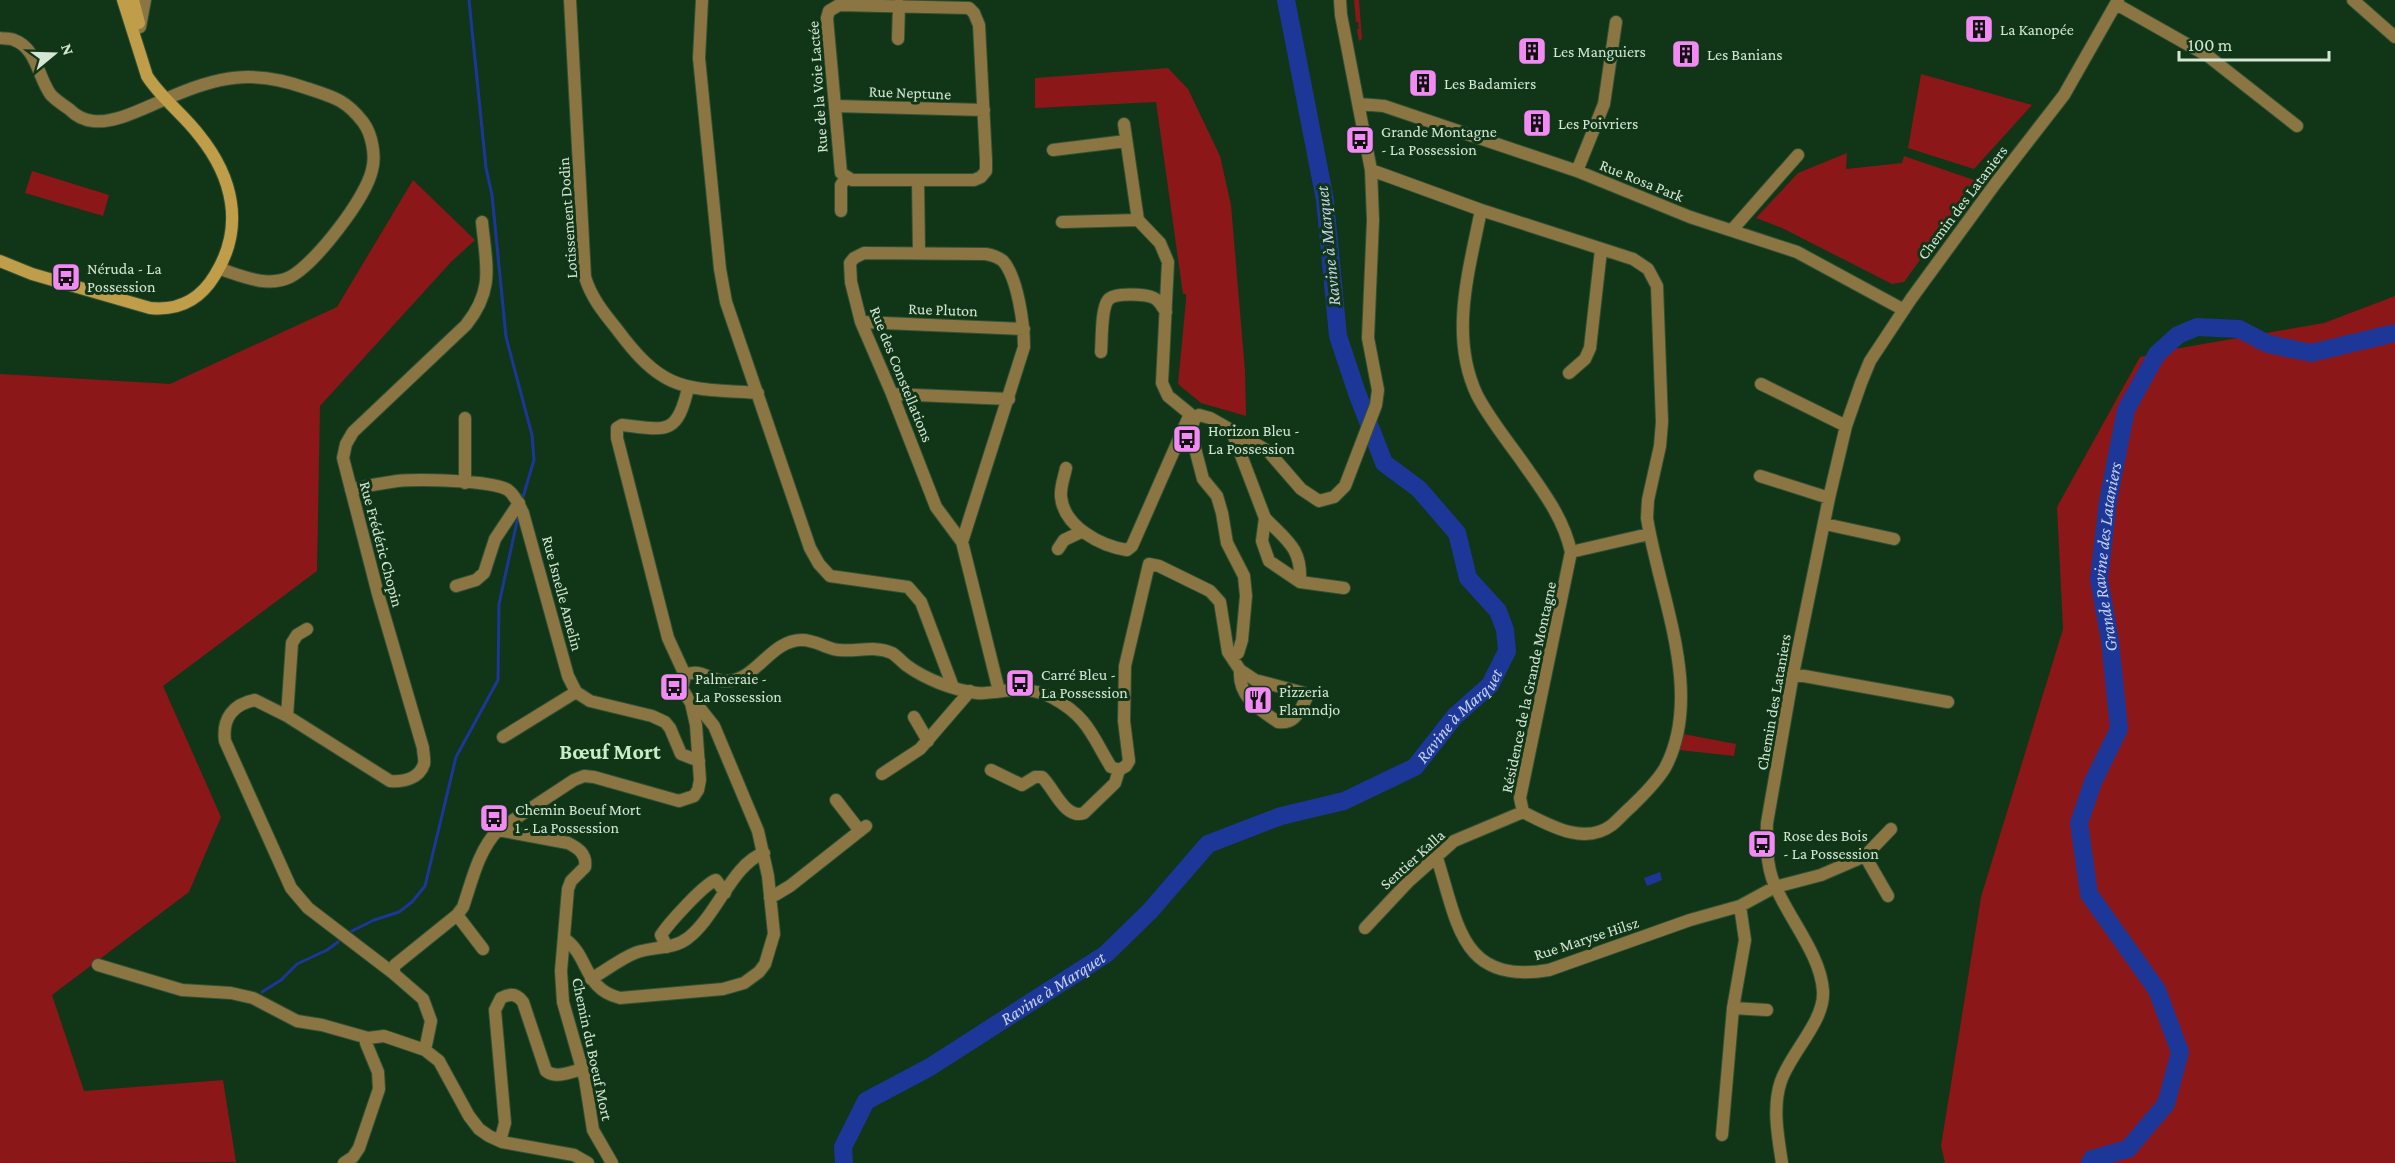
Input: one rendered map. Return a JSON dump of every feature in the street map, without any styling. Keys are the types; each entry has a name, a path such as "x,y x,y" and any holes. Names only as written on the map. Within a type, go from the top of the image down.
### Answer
{"main road":[{"path":"0,261 32,274 150,308 165,309 184,305 193,300 210,285 220,269 233,223 230,193 218,165 200,136 147,76 123,0"},
{"path":"133,0 140,27 138,48"}],"street":[{"path":"140,27 145,0"},
{"name":"Lotissement Dodin","path":"570,0 585,277 589,290 635,354 661,377 688,388 758,393"},
{"path":"702,0 699,58 720,269 726,302 810,548 819,564 830,576 908,587 921,602 953,687"},
{"path":"1124,124 1138,220 1165,252 1168,262 1162,383 1168,396 1193,416 1206,416 1268,451 1301,489 1319,501 1334,497 1345,486 1356,460 1376,405 1378,390 1368,338 1373,220 1371,170 1340,0"},
{"path":"2353,0 2395,37"},
{"name":"Chemin des Lataniers","path":"1782,1163 1776,1106 1780,1083 1789,1062 1816,1018 1822,1004 1823,989 1810,950 1775,887 1768,865 1767,824 1793,674 1825,524 1828,498 1846,426 1870,361 1995,184 2064,95 2117,2 2208,56 2297,126"},
{"name":"Rue de la Voie Lactée","path":"840,5 899,5 969,8 974,13 979,25 984,110 986,171 981,177 974,180 852,180 841,173 827,18 829,11 840,5"},
{"path":"898,39 899,5"},
{"path":"1577,171 1604,104 1616,21"},
{"path":"0,38 14,40 32,55 51,95 78,117 94,122 138,113 165,99 201,85 232,77 262,76 284,79 334,97 351,107 367,127 372,144 373,170 363,192 324,248 290,277 264,283 220,269"},
{"name":"Rue Rosa Park","path":"1359,104 1384,106 1577,171 1690,217 1797,252 1904,310"},
{"name":"Rue Neptune","path":"835,106 984,110"},
{"path":"1053,150 1126,141"},
{"path":"1732,230 1798,155"},
{"name":"Résidence de la Grande Montagne","path":"1371,170 1481,210 1633,259 1648,269 1657,286 1662,422 1647,518 1674,639 1680,678 1679,718 1668,760 1654,784 1613,824 1597,832 1581,834 1568,832 1522,812 1520,798 1571,552 1561,519 1491,418 1467,369 1463,345 1462,309 1481,210"},
{"path":"841,211 841,185 846,178"},
{"path":"918,180 919,252"},
{"path":"1062,222 1138,220"},
{"name":"Rue Frédéric Chopin","path":"393,973 308,908 291,888 225,741 224,730 228,714 248,701 255,700 287,716 390,781 403,782 415,776 424,764 423,748 378,594 343,458 346,444 353,432 466,325 478,310 485,294 487,275 482,222"},
{"path":"1569,373 1585,359 1590,348 1601,250"},
{"name":"Rue des Constellations","path":"962,542 1024,347 1024,328 1011,273 1002,260 986,254 864,253 850,263 851,282 861,321 936,507 962,542 999,691"},
{"path":"1101,352 1105,309 1107,301 1112,297 1136,295 1152,297 1166,312"},
{"name":"Rue Pluton","path":"861,321 1024,328"},
{"path":"1761,384 1846,426"},
{"path":"425,1050 431,1021 423,999 393,973 395,965 458,915 463,908 482,850 498,830 574,780 584,776 680,801 694,796 698,790 699,761 696,725 691,703 682,689 685,675 668,638 617,438 617,428 622,425 661,429 673,424 683,411 688,388"},
{"path":"892,394 1009,399"},
{"path":"1066,468 1061,498 1064,508 1081,532 1127,550 1132,546 1193,416"},
{"path":"1193,416 1192,437 1203,480 1220,504 1225,535 1241,567 1246,585 1242,640 1238,653 1232,657"},
{"path":"465,418 465,483"},
{"path":"1231,429 1265,518 1299,556 1300,582"},
{"path":"1760,476 1828,498"},
{"path":"351,490 373,484 400,481 495,485 506,489 519,503 495,539 484,573 476,580 456,586"},
{"name":"Rue Isnelle Amelin","path":"519,503 568,676 576,692"},
{"path":"1265,518 1262,541 1269,561 1300,582 1344,588"},
{"path":"1825,524 1894,538"},
{"path":"1058,549 1064,540 1081,532"},
{"path":"1571,552 1649,534"},
{"path":"991,770 1022,785 1035,777 1042,777 1069,812 1079,815 1084,813 1115,783 1119,770 1129,761 1124,721 1125,666 1149,564 1159,566 1210,591 1220,602 1228,651 1240,670 1255,680 1304,693 1306,699 1296,718 1278,723 1255,706 1246,697 1241,684 1240,670"},
{"path":"287,716 292,643 297,635 306,629"},
{"path":"685,675 700,672 724,681 749,675 766,656 785,644 801,640 817,642 834,649 885,650 923,676 953,687 979,694 1023,689 1038,691 1053,698 1085,722 1111,767 1119,770"},
{"path":"1793,674 1947,702"},
{"path":"882,774 920,749 970,691"},
{"path":"503,737 576,692 590,701 658,719 670,728 681,754 699,761"},
{"name":"Chemin du Boeuf Mort","path":"612,1163 593,1130 582,1069 561,987 565,939 579,953 591,979 609,996 620,999 723,990 744,983 759,972 769,956 774,934 764,853 758,831 721,740 706,715 691,703"},
{"path":"914,717 928,741"},
{"path":"770,898 790,886 863,829 836,800"},
{"name":"Sentier Kalla","path":"1365,928 1409,881 1454,841 1522,812"},
{"path":"1775,887 1821,875 1865,856 1891,829"},
{"path":"498,830 568,843 582,852 586,862 585,867 571,881 568,889 565,939"},
{"path":"591,979 633,954 667,947 689,938 725,893 743,866 754,856 764,853"},
{"path":"1865,856 1888,896"},
{"name":"Rue Maryse Hilsz","path":"1437,858 1467,945 1482,962 1503,970 1534,973 1549,970 1690,920 1740,906 1775,887"},
{"path":"667,947 662,935 667,926 712,881 716,880 725,893"},
{"path":"1722,1135 1733,1008 1745,940 1740,906"},
{"path":"458,915 483,949"},
{"path":"98,964 182,990 231,993 253,998 297,1021 368,1038 384,1036 401,1040 425,1050 439,1060 461,1104 474,1123 489,1137 574,1155 588,1163"},
{"path":"500,1141 505,1123 495,1010 501,998 512,994 524,1002 546,1071 560,1075 582,1069"},
{"path":"1733,1008 1767,1010"},
{"path":"401,1040 417,1036 431,1021"},
{"path":"344,1163 353,1157 359,1148 379,1089 378,1072 366,1043 368,1038"}],"shaded area":[{"path":"1354,0 1359,0 1362,39 1359,41 1357,29 1359,29"},
{"path":"1168,68 1188,89 1220,156 1231,205 1245,371 1246,416 1201,403 1178,384 1186,294 1183,294 1156,102 1035,108 1035,78"},
{"path":"1921,74 2032,105 1974,169 1908,148"},
{"path":"1847,153 1846,169 1902,163 1904,156 1977,181 1904,282 1892,284 1782,228 1756,218 1798,173"},
{"path":"32,171 109,195 103,216 25,193"},
{"path":"413,180 475,240 451,262 320,406 317,571 163,686 221,817 189,892 52,995 84,1091 223,1080 236,1162 0,1163 0,374 170,384 337,307"},
{"path":"2395,296 2395,1163 1945,1163 1941,1146 1981,897 2063,629 2057,507 2140,357 2324,323"},
{"path":"1683,734 1736,744 1734,756 1679,750"},
{"path":"1660,872 1662,880 1647,886 1644,878"}],"waterway":[{"path":"469,0 506,337 532,435 534,460 523,497"},
{"name":"Ravine à Marquet","path":"844,1163 843,1147 866,1101 930,1067 1106,954 1150,911 1208,844 1281,816 1344,801 1415,767 1455,716 1490,685 1507,651 1505,630 1498,611 1468,578 1457,533 1419,489 1384,463 1357,393 1338,336 1325,200 1286,0"},
{"name":"Grande Ravine des Lataniers","path":"2090,1163 2092,1159 2128,1149 2166,1104 2180,1052 2157,990 2089,894 2079,823 2093,782 2119,729 2110,641 2099,579 2108,501 2126,410 2157,354 2178,335 2197,327 2239,329 2268,344 2311,353 2395,333"},
{"path":"352,931 374,920 399,912 412,902 425,886 456,757 498,680 499,604 518,517"},
{"path":"262,992 281,980 297,964 327,950 338,942"}],"place":[{"name":"La Kanopée","path":"1979,29"},
{"name":"Les Manguiers","path":"1532,51"},
{"name":"Les Banians","path":"1686,54"},
{"name":"Les Badamiers","path":"1423,83"},
{"name":"Les Poivriers","path":"1537,123"},
{"name":"Grande Montagne - La Possession","path":"1360,140"},
{"name":"Néruda - La Possession","path":"66,277"},
{"name":"Horizon Bleu - La Possession","path":"1187,439"},
{"name":"Carré Bleu - La Possession","path":"1020,683"},
{"name":"Palmeraie - La Possession","path":"674,687"},
{"name":"Pizzeria Flamndjo","path":"1258,700"},
{"name":"Chemin Boeuf Mort 1 - La Possession","path":"494,818"},
{"name":"Rose des Bois - La Possession","path":"1762,844"}],"district":[{"name":"Bœuf Mort","path":"610,751"}]}
